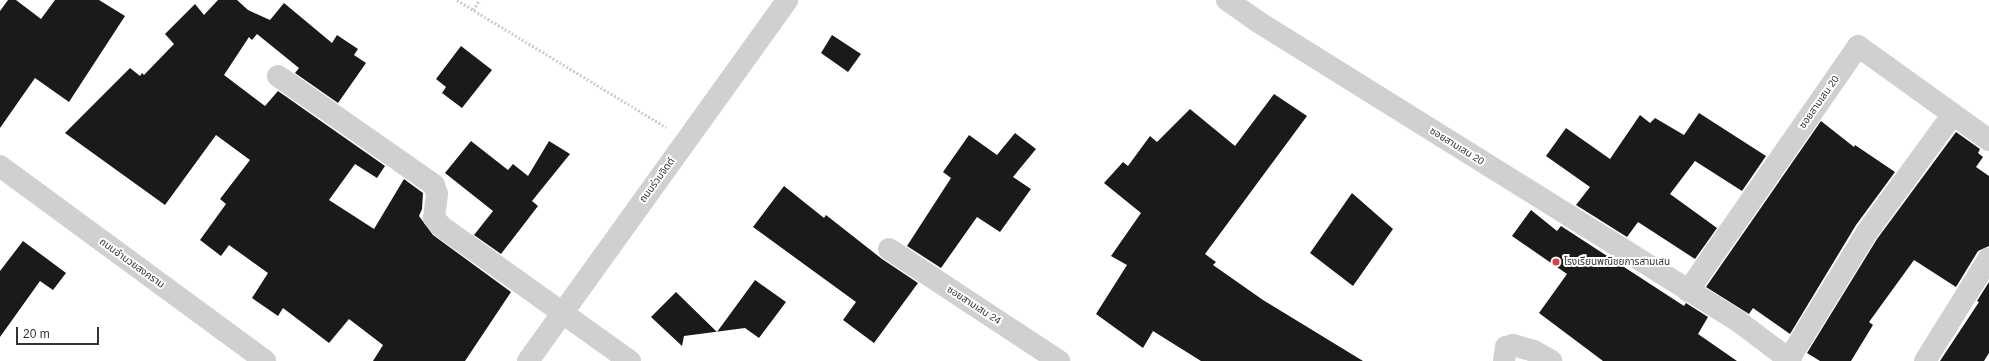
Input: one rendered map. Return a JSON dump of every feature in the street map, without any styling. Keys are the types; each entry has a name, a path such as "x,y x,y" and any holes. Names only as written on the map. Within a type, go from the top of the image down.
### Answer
{"street":[{"name":"ถนนร่วมจิตต์","path":"528,361 787,0"},
{"name":"ซอยสามเสน 20","path":"1227,0 1260,23 1738,321 1790,360"},
{"name":"ซอยสามเสน 20","path":"1688,291 1858,46 1989,140"},
{"path":"278,76 434,185 437,194 434,218 442,227 630,361"},
{"path":"1790,360 1867,232 1952,114"},
{"name":"ถนนอำนวยสงคราม","path":"0,166 264,361"},
{"name":"ซอยสามเสน 24","path":"890,249 1059,361"},
{"path":"1925,361 1989,258"},
{"path":"1504,361 1506,347 1513,345 1534,350 1550,361"}],"path":[{"path":"457,0 669,128"},
{"path":"473,10 479,0"}],"building":[{"path":"8,0 16,0 41,19 55,0 99,0 125,16 69,102 35,78 0,128 0,11"},
{"path":"218,0 237,0 248,10 270,20 284,3 332,43 337,35 358,49 354,55 366,63 338,103 295,73 299,68 257,34 252,40 249,37 224,75 265,106 278,91 385,166 377,178 355,164 329,200 374,229 404,179 423,193 422,209 419,216 433,235 511,292 465,361 373,361 383,345 349,319 329,343 283,308 278,316 252,298 268,273 229,245 221,256 200,240 226,204 220,199 250,160 216,135 165,205 65,133 130,68 140,76 142,73 144,75 174,44 165,34 195,4 204,15"},
{"path":"832,35 861,54 848,72 821,53"},
{"path":"461,46 492,70 462,108 442,93 446,87 436,79"},
{"path":"1274,94 1307,116 1205,254 1216,262 1213,265 1263,300 1363,361 1201,361 1153,331 1143,348 1096,314 1127,265 1111,256 1141,213 1104,183 1123,162 1128,166 1150,136 1157,142 1190,109 1235,146"},
{"path":"1699,113 1766,156 1742,191 1695,161 1670,194 1717,228 1695,259 1638,222 1627,237 1576,205 1590,187 1546,156 1566,128 1610,159 1640,115 1650,123 1655,118 1684,135"},
{"path":"1821,121 1854,147 1855,145 1895,172 1856,225 1790,334 1753,308 1749,314 1706,287"},
{"path":"1956,132 1980,149 1978,153 1983,157 1976,167 1989,176 1989,246 1978,251 1956,287 1914,260 1869,322 1873,325 1851,361 1820,361 1807,353 1877,239"},
{"path":"1015,133 1036,149 1013,177 1031,189 1000,232 977,217 941,268 907,246 951,178 943,172 969,135 997,155"},
{"path":"471,141 508,170 513,164 528,176 549,141 570,154 532,201 538,206 501,254 474,235 493,211 445,173"},
{"path":"784,186 824,218 826,215 882,259 918,283 874,343 843,320 856,302 753,227"},
{"path":"1352,193 1393,229 1353,286 1310,253"},
{"path":"1531,210 1557,231 1561,226 1684,306 1686,303 1708,317 1698,334 1737,361 1603,361 1539,313 1567,274 1512,236"},
{"path":"23,241 66,273 53,290 40,281 0,337 0,271"},
{"path":"755,280 786,302 759,338 745,328 717,332"},
{"path":"1989,282 1989,353 1984,361 1940,361 1979,302 1977,301"},
{"path":"676,292 717,332 684,336 682,346 651,317"}],"place":[{"name":"โรงเรียนพณิชยการสามเสน","path":"1556,262"}]}
